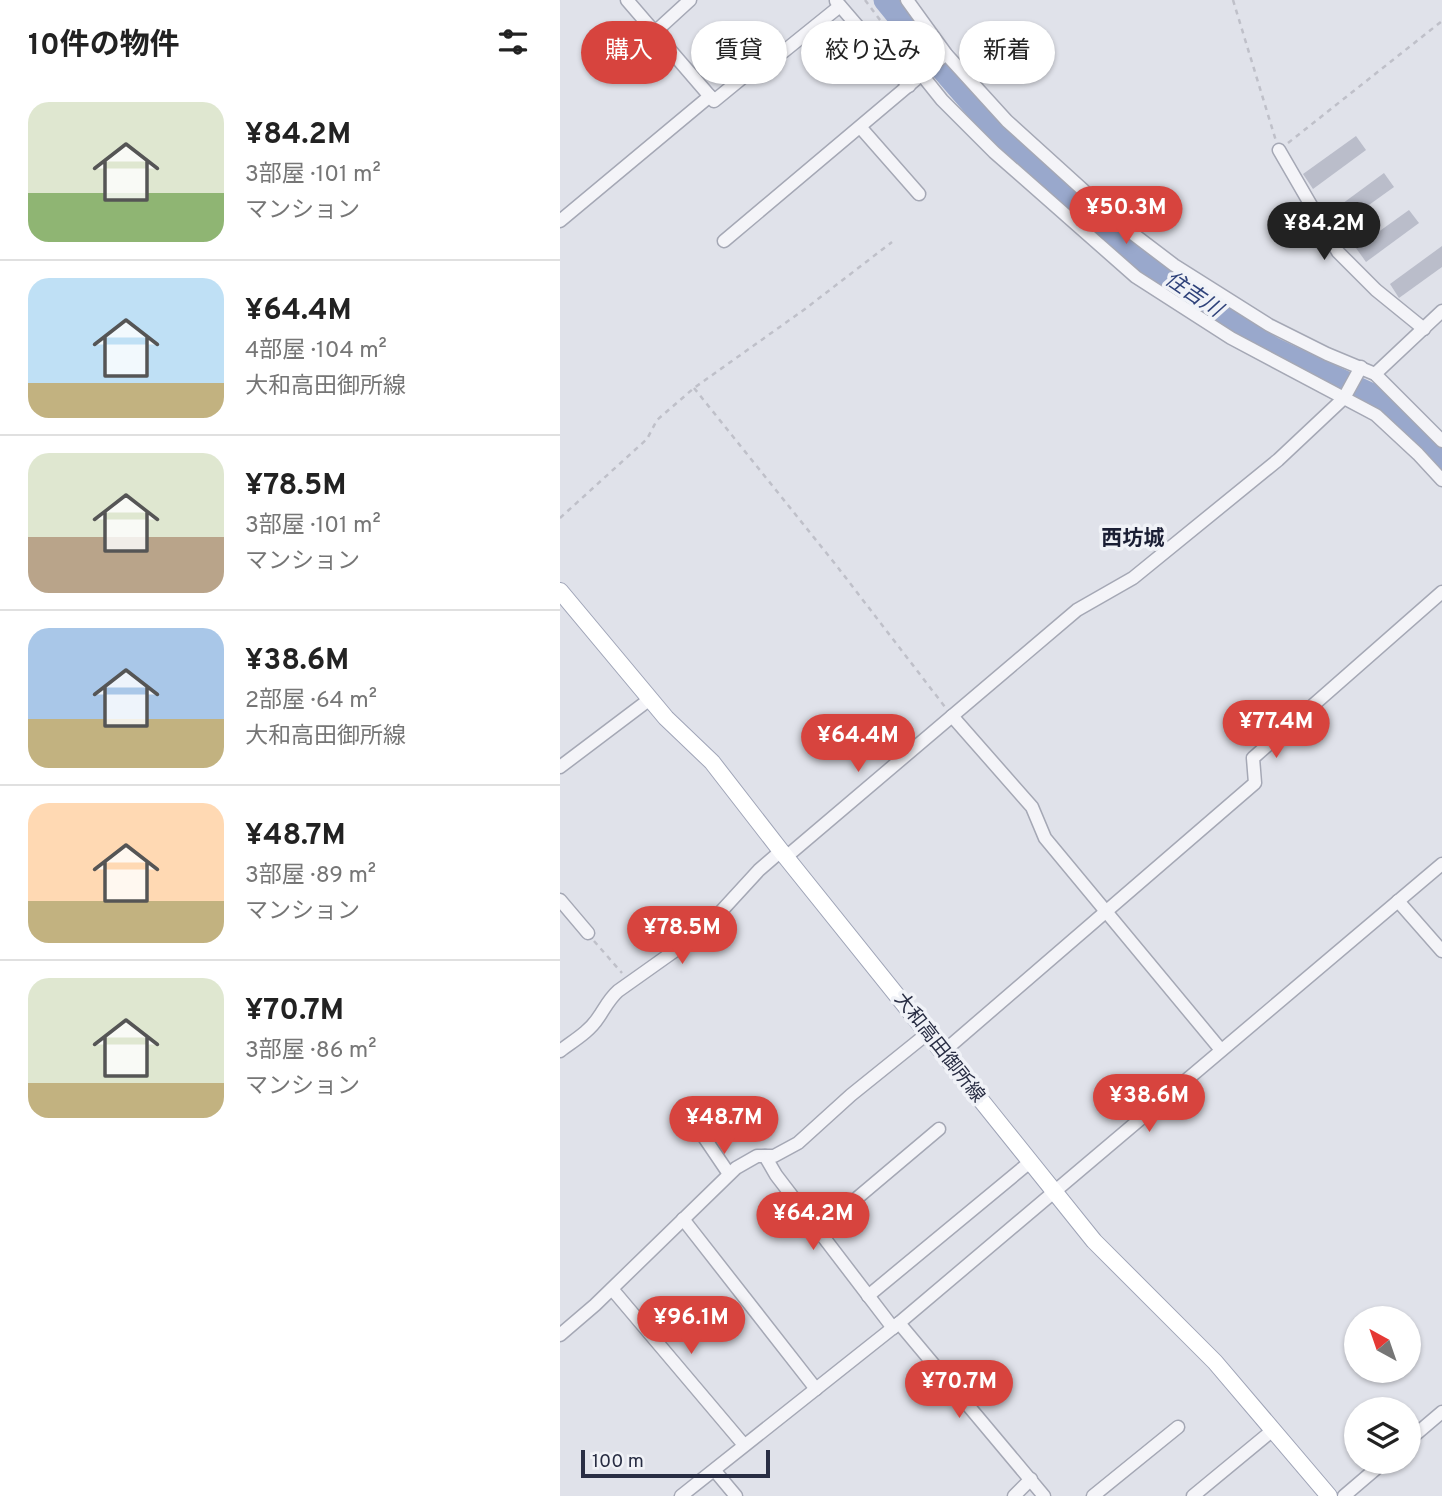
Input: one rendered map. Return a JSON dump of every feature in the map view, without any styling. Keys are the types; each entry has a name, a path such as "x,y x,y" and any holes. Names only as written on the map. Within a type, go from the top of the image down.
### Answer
{"main road":[{"name":"大和高田御所線","path":"560,591 679,732 712,762 1055,1194 1115,1264 1215,1362 1329,1496"}],"street":[{"path":"627,0 645,21"},
{"path":"667,21 690,0"},
{"path":"907,0 946,54 1039,152 1144,242 1174,265 1269,325 1375,374 1442,442"},
{"path":"677,58 714,101 770,55 783,52 838,3 909,86"},
{"path":"724,241 911,84"},
{"path":"930,84 994,152 1136,277 1231,338 1376,415 1442,480"},
{"path":"560,221 710,96"},
{"path":"861,128 919,194"},
{"path":"1279,150 1338,252 1376,290 1424,329"},
{"path":"1375,374 1442,311"},
{"path":"560,1051 589,1029 609,999 704,930 759,870 784,854 1077,610 1133,578 1278,460 1344,398 1361,367"},
{"path":"943,1052 1255,783 1253,758 1442,592"},
{"path":"560,767 650,699"},
{"path":"952,716 1032,807 1045,838 1221,1050"},
{"path":"681,1496 896,1326 1055,1194 1442,864"},
{"path":"560,900 588,933"},
{"path":"1398,901 1442,951"},
{"path":"560,1335 612,1289 729,1174 747,1160 774,1156 798,1143 851,1095 928,1033"},
{"path":"683,1107 729,1174"},
{"path":"818,1231 939,1129"},
{"path":"765,1156 776,1175 868,1296 1044,1496"},
{"path":"868,1296 1030,1162"},
{"path":"683,1219 816,1389"},
{"path":"612,1289 744,1445"},
{"path":"1421,1430 1442,1412"},
{"path":"1093,1496 1178,1427"},
{"path":"1193,1496 1273,1430"},
{"path":"715,1471 736,1496"},
{"path":"1344,1496 1370,1474"},
{"path":"1014,1496 1031,1479"}],"path":[{"path":"865,0 881,21"},
{"path":"1233,0 1268,123 1279,150 1442,21"},
{"path":"560,518 647,439 657,420 694,388 805,309 892,242"},
{"path":"694,388 836,565 952,716"},
{"path":"588,933 630,982"}],"building":[{"path":"1356,136 1366,150 1313,189 1303,174"},
{"path":"1384,173 1394,187 1341,225 1331,212"},
{"path":"1409,210 1419,223 1366,262 1356,248"},
{"path":"1442,246 1442,267 1399,298 1390,284"}],"waterway":[{"name":"住吉川","path":"885,0 1002,138 1130,252 1194,299 1274,349 1374,396 1442,462"}],"district":[{"name":"西坊城","path":"1133,539"}]}
